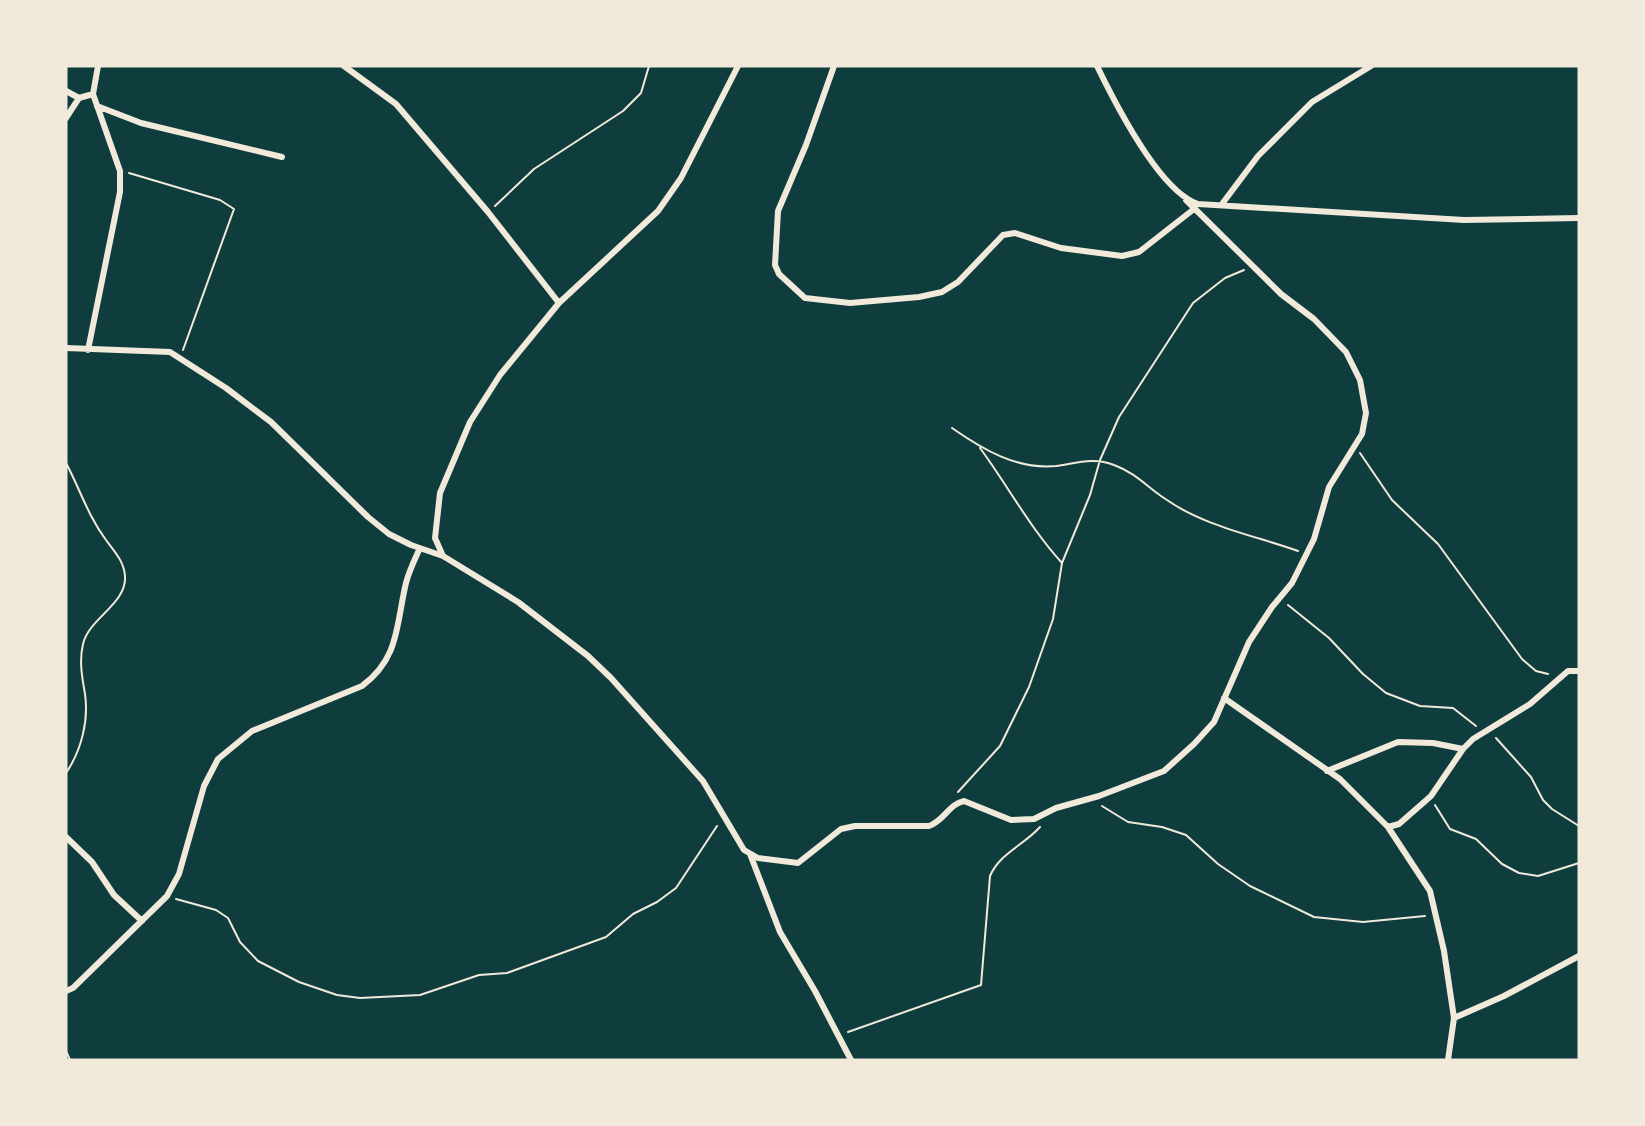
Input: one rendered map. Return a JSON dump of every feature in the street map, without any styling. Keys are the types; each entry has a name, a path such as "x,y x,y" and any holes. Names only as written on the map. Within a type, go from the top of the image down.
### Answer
{"street":[{"path":"88,350 119,201 120,171 93,94 98,66"},
{"path":"344,66 396,104 488,213 559,303"},
{"path":"443,556 435,538 440,493 470,422 500,375 559,303 657,211 681,178 738,66"},
{"path":"834,66 806,145 778,211 775,265 779,274 805,298 849,303 919,297 942,292 958,282 1003,235 1015,233 1061,248 1122,256 1139,252 1194,209"},
{"path":"66,348 160,350 180,358 271,422 368,517 389,534 443,556 518,602 560,633 611,678 703,781 744,850 758,858 798,863 841,829 855,826 929,826 937,823 952,807 964,801 1011,820 1034,819 1164,771 1214,722 1249,642 1279,598 1292,584 1307,555 1329,487 1356,446 1366,413 1360,380 1346,352 1314,319 1281,294 1172,188 1113,100 1097,66"},
{"path":"1222,204 1258,156 1312,102 1371,66"},
{"path":"66,91 79,98"},
{"path":"66,118 79,98 93,94"},
{"path":"97,105 118,116 150,126 282,157"},
{"path":"1186,200 1198,204 1464,220 1579,218"},
{"path":"66,991 73,988 167,896 179,874 204,786 218,759 252,731 362,686 377,675 393,650 406,583 420,548"},
{"path":"1388,827 1407,818 1431,796 1463,748 1486,730 1530,704 1568,671 1579,671"},
{"path":"1224,698 1340,780 1388,827 1430,891 1454,1018 1448,1060"},
{"path":"1327,771 1398,742 1433,743 1463,748"},
{"path":"66,837 92,862 114,895 142,921"},
{"path":"750,853 780,932 815,991 851,1060"},
{"path":"1454,1018 1504,996 1579,956"}],"path":[{"path":"488,213 534,169 623,111 641,93 649,66"},
{"path":"120,171 220,200 234,208 180,358"},
{"path":"954,797 1000,746 1029,687 1053,619 1062,563 1090,495 1100,460 1119,417 1193,303 1225,278 1252,266"},
{"path":"952,428 980,448 1035,466 1100,460 1125,469 1144,480 1167,500 1210,521 1307,555"},
{"path":"1356,446 1392,500 1438,544 1522,659 1536,671 1559,677"},
{"path":"980,448 1009,487 1029,520 1062,563"},
{"path":"66,463 86,511 115,551 125,575 121,594 93,626 82,646 80,676 85,693 85,723 78,749 66,773"},
{"path":"1279,598 1329,638 1363,674 1386,693 1420,706 1453,708 1486,730 1531,777 1543,800 1552,809 1579,826"},
{"path":"1431,796 1450,829 1476,839 1502,864 1519,873 1538,876 1579,863"},
{"path":"1088,798 1128,822 1162,827 1186,835 1218,864 1251,886 1314,917 1363,922 1436,914"},
{"path":"167,896 216,910 228,918 240,942 258,961 299,982 337,995 360,998 420,995 479,975 507,973 606,937 633,914 657,902 676,888 691,862 713,835 722,815"},
{"path":"838,1036 981,985 990,876 1012,849 1043,823"},
{"path":"66,1051 70,1060"}]}
